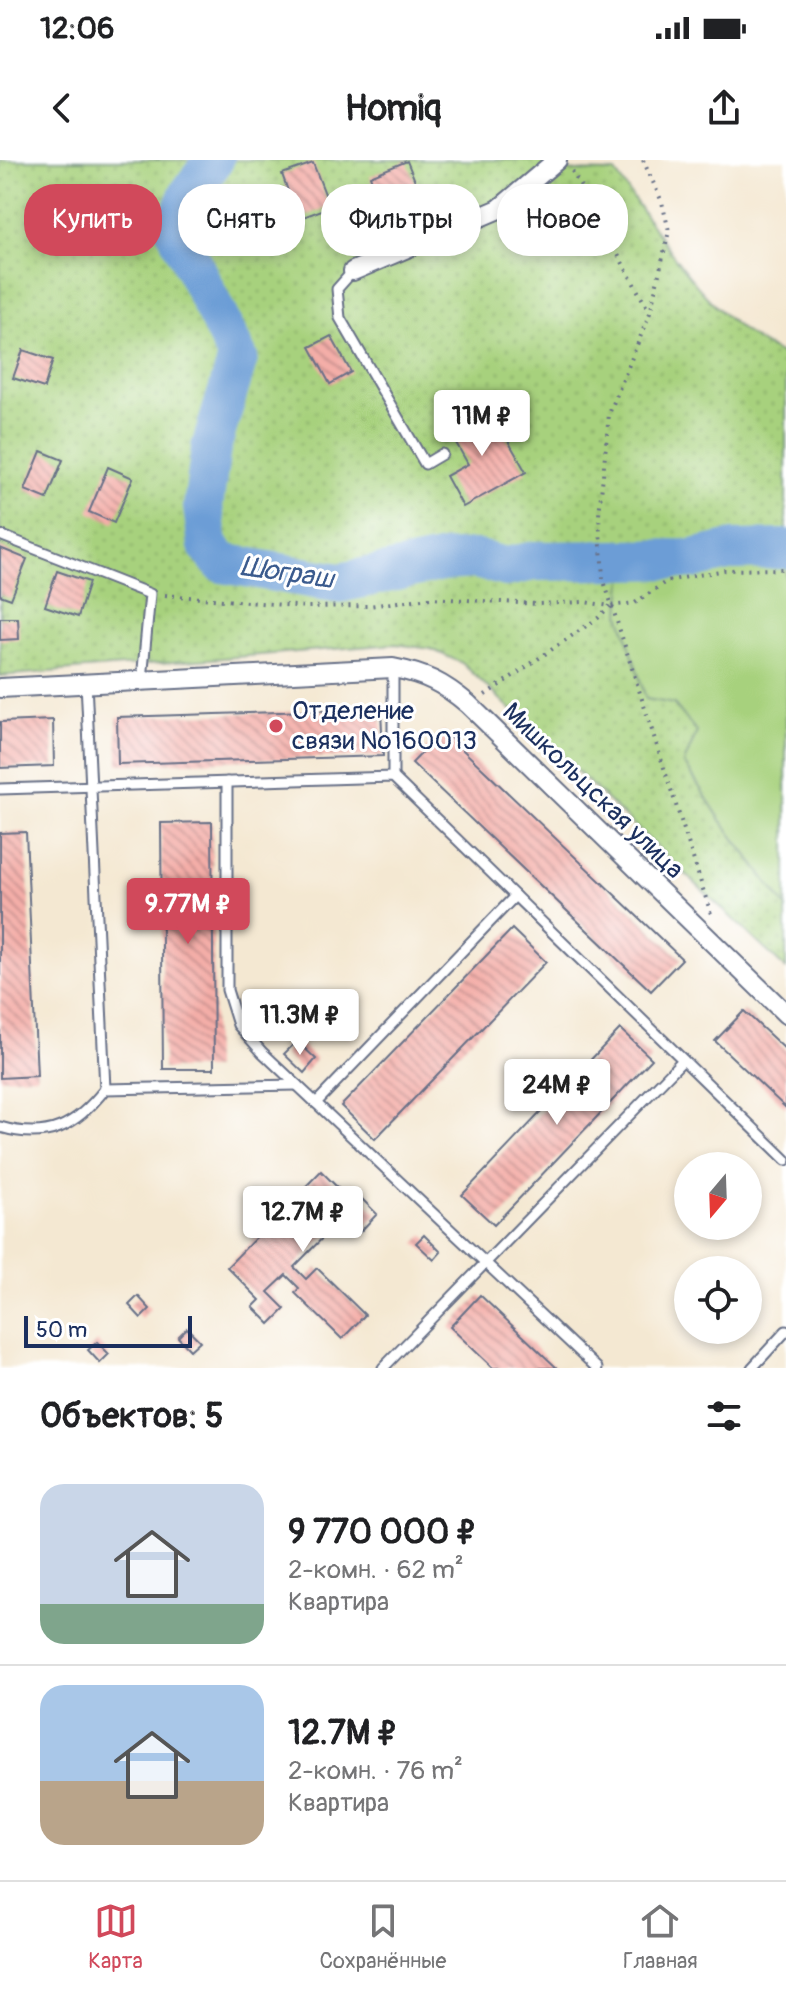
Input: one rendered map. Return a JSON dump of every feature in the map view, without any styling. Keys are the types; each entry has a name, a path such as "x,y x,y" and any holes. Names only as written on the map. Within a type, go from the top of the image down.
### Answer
{"street":[{"path":"353,271 499,209 557,160"},
{"name":"Мишкольцская улица","path":"0,688 393,668 423,673 446,685 468,704 786,1014"}],"lane":[{"path":"353,271 337,289 340,318 425,464 442,454"},
{"path":"0,535 150,594 142,680"},
{"path":"393,668 393,777 786,1160"},
{"path":"0,1127 23,1133 59,1127 84,1116 105,1089 86,682"},
{"path":"0,789 393,777"},
{"path":"227,782 227,990 231,1009 249,1039 597,1368"},
{"path":"316,1103 515,896"},
{"path":"383,1368 683,1060"},
{"path":"105,1089 297,1085"},
{"path":"752,1368 786,1331"}],"path":[{"path":"565,160 650,313"},
{"path":"643,160 662,202 669,231 650,313 609,414 599,515 603,578 710,906 720,951"},
{"path":"150,594 307,607 368,606 430,598 537,604 584,602 610,606 635,603 667,581 725,570 786,569"},
{"path":"468,704 535,662 610,606"}],"green space":[{"path":"0,160 540,160 571,171 615,172 623,184 497,184 497,256 628,256 628,191 669,250 710,301 758,342 786,356 786,558 732,560 703,569 624,569 627,636 636,661 698,732 684,763 721,820 786,907 786,969 462,663 431,649 396,644 0,676"},
{"path":"786,558 786,907 721,820 684,763 697,732 674,704 646,699 620,614 624,569 703,569 732,560"}],"building":[{"path":"407,161 416,184 373,184 370,176"},
{"path":"313,163 321,184 321,210 305,216 305,184 286,184 282,174"},
{"path":"331,336 351,372 330,384 310,347"},
{"path":"23,350 53,360 44,388 13,378"},
{"path":"481,408 489,421 495,418 526,472 463,507 446,476 468,464 447,427"},
{"path":"41,451 63,460 47,499 25,490"},
{"path":"108,467 133,478 114,523 89,512"},
{"path":"0,548 27,559 11,599 0,595"},
{"path":"57,571 89,582 78,617 45,606"},
{"path":"0,618 18,618 19,639 0,640"},
{"path":"381,709 383,756 118,764 117,717"},
{"path":"53,720 54,766 0,768 0,722"},
{"path":"443,731 682,959 651,991 412,763"},
{"path":"212,822 214,1069 163,1069 161,823"},
{"path":"26,832 37,1076 0,1078 0,833"},
{"path":"512,929 546,962 375,1139 341,1106"},
{"path":"744,1011 786,1050 786,1108 715,1041"},
{"path":"620,1029 652,1059 494,1225 462,1195"},
{"path":"297,1041 316,1059 304,1073 284,1054"},
{"path":"321,1171 354,1204 360,1197 377,1214 360,1232 344,1216 294,1267 306,1279 317,1268 365,1315 342,1339 295,1293 299,1288 286,1275 268,1292 285,1309 270,1324 253,1307 260,1300 227,1267"},
{"path":"424,1235 441,1252 434,1260 416,1243"},
{"path":"480,1295 557,1368 493,1368 450,1327"},
{"path":"138,1296 150,1309 141,1318 129,1305"},
{"path":"187,1328 200,1341 190,1350 178,1337"},
{"path":"97,1342 109,1354 100,1363 88,1350"}],"waterway":[{"name":"Шограш","path":"214,160 189,194 175,228 238,358 211,448 203,507 208,546 222,563 339,583 444,561 475,559 506,567 534,561 693,559 732,550 786,549"}],"place":[{"name":"Отделение связи №160013","path":"276,726"}]}
